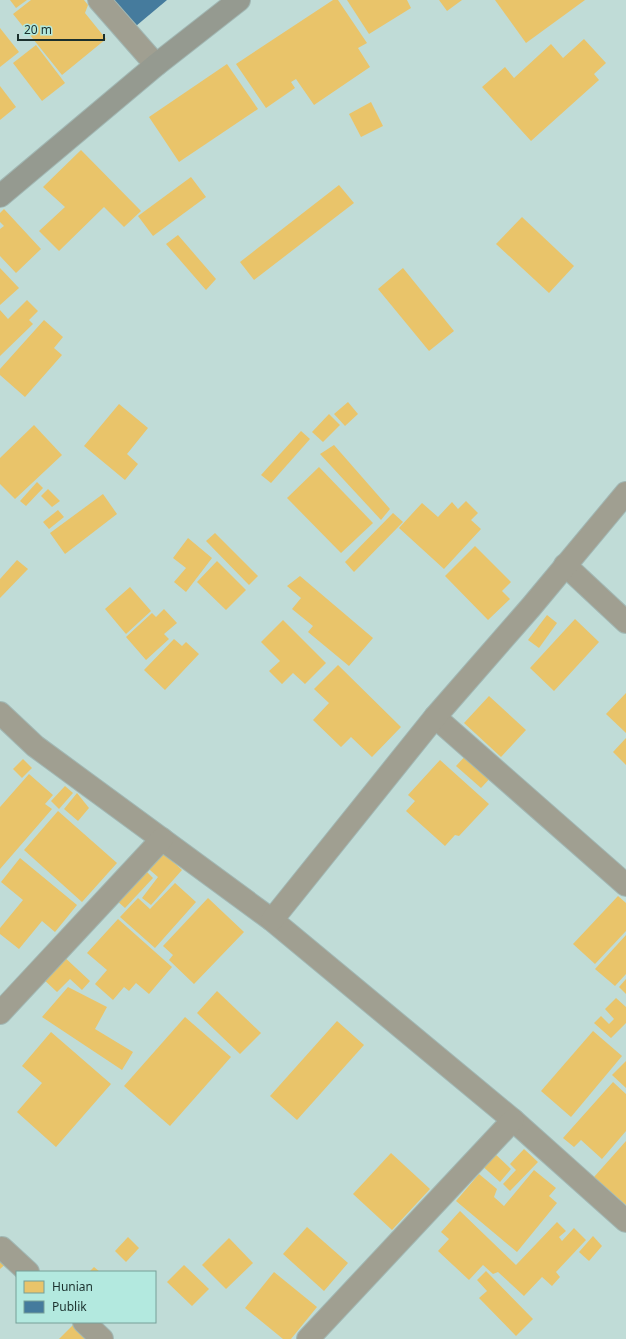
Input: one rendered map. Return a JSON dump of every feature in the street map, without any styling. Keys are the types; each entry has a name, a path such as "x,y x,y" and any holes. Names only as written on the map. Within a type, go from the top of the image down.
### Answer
{"main road":[{"path":"0,196 156,64 239,0"}],"street":[{"path":"99,0 156,64"},
{"path":"272,920 436,717 626,493"},
{"path":"565,565 626,622"},
{"path":"0,712 35,746 272,920 513,1120 626,1221"},
{"path":"436,717 626,885"},
{"path":"0,1013 162,839"},
{"path":"308,1339 513,1120"},
{"path":"2,1248 27,1271"},
{"path":"85,1323 102,1339"}],"building: Hunian":[{"path":"10,0 27,0 16,8"},
{"path":"31,0 84,0 88,5 85,13 106,39 62,75 13,14"},
{"path":"333,0 338,0 367,43 358,48 370,67 314,105 296,79 291,82 295,88 266,108 236,64"},
{"path":"347,0 407,0 411,8 369,34"},
{"path":"439,0 462,0 447,11"},
{"path":"495,0 585,0 526,43"},
{"path":"0,28 19,52 0,67"},
{"path":"584,39 606,63 594,74 599,80 531,141 482,87 505,67 514,78 551,44 563,58"},
{"path":"36,45 65,83 42,101 13,63"},
{"path":"227,64 258,109 179,162 149,117"},
{"path":"0,86 16,107 0,120"},
{"path":"371,102 383,126 361,137 349,114"},
{"path":"81,150 141,211 124,227 104,207 59,251 39,231 65,207 43,187"},
{"path":"191,177 206,197 153,236 138,216"},
{"path":"339,185 354,203 254,280 240,262"},
{"path":"4,209 41,249 16,273 0,256 0,229 4,226 0,222 0,213"},
{"path":"522,217 574,266 549,293 496,244"},
{"path":"178,235 216,279 206,290 166,244"},
{"path":"0,268 19,288 0,305"},
{"path":"403,268 454,331 429,351 378,289"},
{"path":"27,300 38,311 29,320 33,324 0,356 0,310 8,319"},
{"path":"44,320 63,337 54,348 62,355 25,397 0,375 0,369"},
{"path":"348,402 358,414 345,426 334,414"},
{"path":"119,404 148,428 127,454 138,464 125,480 84,446"},
{"path":"329,414 340,425 323,442 312,432"},
{"path":"34,425 62,455 15,499 0,484 0,458"},
{"path":"301,431 310,439 271,483 261,475"},
{"path":"334,445 390,509 381,520 320,454"},
{"path":"319,467 373,523 341,553 287,498"},
{"path":"37,482 43,488 26,506 20,501"},
{"path":"48,489 60,501 52,507 41,496"},
{"path":"103,494 117,514 65,554 50,533"},
{"path":"466,501 478,513 471,520 481,529 444,569 399,528 422,503 438,517 452,502 458,509"},
{"path":"58,510 64,517 49,529 43,522"},
{"path":"393,513 403,522 354,572 345,562"},
{"path":"215,533 258,576 249,585 206,541"},
{"path":"188,538 212,558 186,592 174,582 186,568 173,558"},
{"path":"475,546 511,582 502,591 510,599 488,620 445,576"},
{"path":"17,560 28,569 0,598 0,579"},
{"path":"217,561 246,590 226,610 197,582"},
{"path":"300,576 373,638 349,666 308,632 313,626 292,609 301,598 287,586"},
{"path":"130,587 151,611 126,634 105,609"},
{"path":"164,609 177,623 164,634 169,639 146,660 126,637 152,613 156,617"},
{"path":"547,615 557,623 539,648 528,640"},
{"path":"575,619 599,642 554,691 530,668"},
{"path":"283,620 326,663 305,684 293,673 282,684 269,671 280,661 261,642"},
{"path":"174,639 182,646 186,642 199,654 165,690 144,670"},
{"path":"338,665 401,727 372,757 351,737 341,747 313,720 329,703 314,689"},
{"path":"626,693 626,733 606,714"},
{"path":"489,696 526,730 501,757 464,723"},
{"path":"626,738 626,765 613,752"},
{"path":"469,752 494,774 481,788 456,766"},
{"path":"23,759 32,768 22,778 13,769"},
{"path":"440,760 489,804 459,836 455,835 445,846 406,811 415,801 408,795"},
{"path":"29,774 53,795 45,804 52,809 0,869 0,807"},
{"path":"65,786 73,793 59,809 51,801"},
{"path":"77,793 89,808 78,821 64,809"},
{"path":"58,811 117,863 82,902 24,850"},
{"path":"158,848 182,870 151,905 142,898 158,877 143,864"},
{"path":"20,858 77,905 55,932 42,921 19,949 0,934 0,928 23,900 1,882"},
{"path":"144,869 153,878 125,908 116,900"},
{"path":"175,883 196,902 155,948 120,917 138,898 150,909"},
{"path":"618,896 626,903 626,931 595,964 573,944"},
{"path":"208,898 244,932 194,984 169,960 173,955 163,946"},
{"path":"118,919 172,967 149,994 136,983 129,991 124,987 113,1000 95,984 107,970 87,953"},
{"path":"626,935 626,974 615,986 595,969"},
{"path":"61,954 90,981 82,990 70,979 57,992 40,976"},
{"path":"626,979 626,994 619,987"},
{"path":"68,987 107,1007 95,1029 133,1052 122,1070 42,1017"},
{"path":"217,991 261,1033 240,1054 197,1013"},
{"path":"616,998 626,1007 626,1023 611,1038 594,1023 601,1016 609,1024 614,1019 605,1009"},
{"path":"185,1017 231,1057 170,1126 124,1086"},
{"path":"337,1021 364,1045 297,1120 270,1096"},
{"path":"593,1031 622,1056 571,1117 541,1091"},
{"path":"51,1032 111,1084 56,1147 17,1112 42,1083 22,1066"},
{"path":"626,1061 626,1088 612,1075"},
{"path":"613,1082 626,1094 626,1131 602,1159 581,1140 574,1147 563,1138"},
{"path":"626,1141 626,1205 594,1177"},
{"path":"524,1149 538,1162 510,1191 503,1184 516,1170 510,1164"},
{"path":"491,1150 511,1169 500,1182 479,1163"},
{"path":"391,1153 430,1189 392,1230 353,1194"},
{"path":"534,1170 556,1188 549,1196 557,1203 517,1252 456,1201 479,1174 497,1189 494,1197 504,1206"},
{"path":"460,1211 516,1265 557,1222 566,1231 559,1237 562,1241 574,1228 586,1240 556,1272 560,1277 552,1286 542,1277 524,1296 498,1272 493,1274 483,1265 469,1280 438,1251 449,1239 441,1232"},
{"path":"307,1227 348,1263 324,1291 283,1254"},
{"path":"593,1236 602,1246 589,1261 579,1252"},
{"path":"128,1237 139,1248 126,1262 115,1251"},
{"path":"229,1238 253,1263 226,1289 202,1265"},
{"path":"0,1250 10,1260 0,1269"},
{"path":"184,1265 209,1289 192,1306 167,1282"},
{"path":"94,1267 99,1271 90,1271"},
{"path":"486,1271 533,1319 516,1336 479,1298 487,1291 477,1280"},
{"path":"274,1272 317,1307 291,1339 283,1339 245,1308"},
{"path":"73,1325 87,1339 59,1339"}],"building: Publik":[{"path":"104,0 167,0 130,31"}]}
